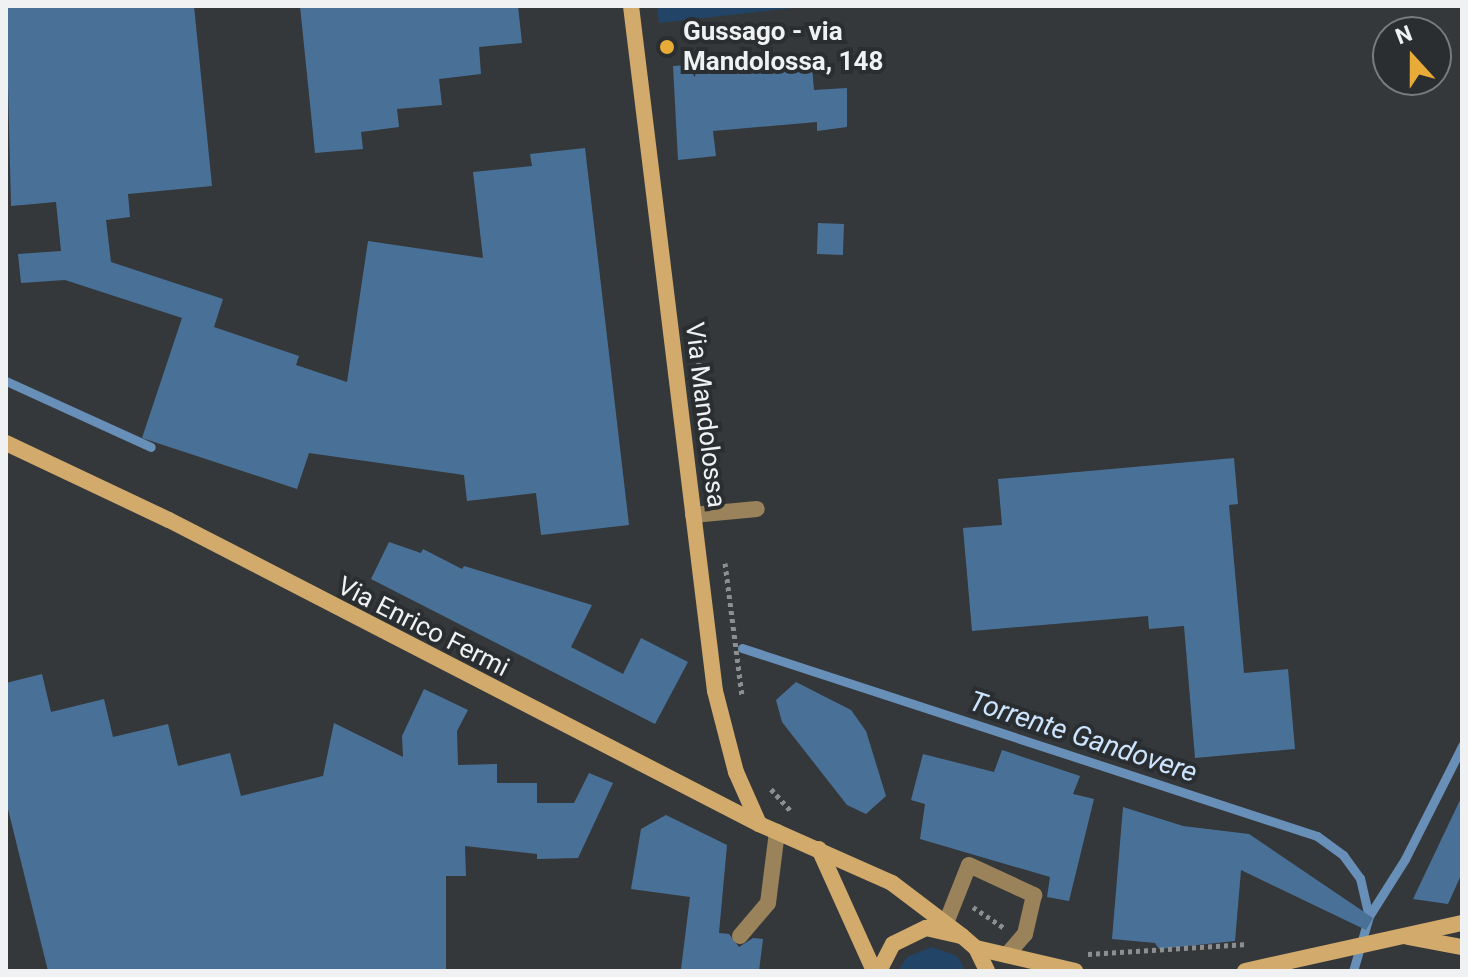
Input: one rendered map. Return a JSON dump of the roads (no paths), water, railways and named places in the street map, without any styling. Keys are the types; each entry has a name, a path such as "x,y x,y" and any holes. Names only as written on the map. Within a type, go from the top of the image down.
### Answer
{"main road":[{"name":"Via Mandolossa","path":"631,6 721,724 759,824"},
{"name":"Via Enrico Fermi","path":"6,443 169,520 759,824 892,883 976,948"},
{"path":"819,849 876,971"},
{"path":"1245,971 1462,923"},
{"path":"876,971 893,944 908,934 944,929 962,936"},
{"path":"1406,936 1462,947"},
{"path":"976,948 1075,971"},
{"path":"976,948 987,971"}],"lane":[{"path":"693,515 757,509"},
{"path":"740,936 768,903 777,832"},
{"path":"946,923 969,865 1034,895 1021,940 1007,955"}],"waterway":[{"name":"Torrente Gandovere","path":"6,381 151,447"},
{"name":"Torrente Gandovere","path":"742,648 1317,836 1343,855 1360,878 1369,916 1353,971"},
{"path":"1369,916 1405,859 1462,746"}],"place":[{"name":"Gussago - via Mandolossa, 148","path":"667,47"}]}
